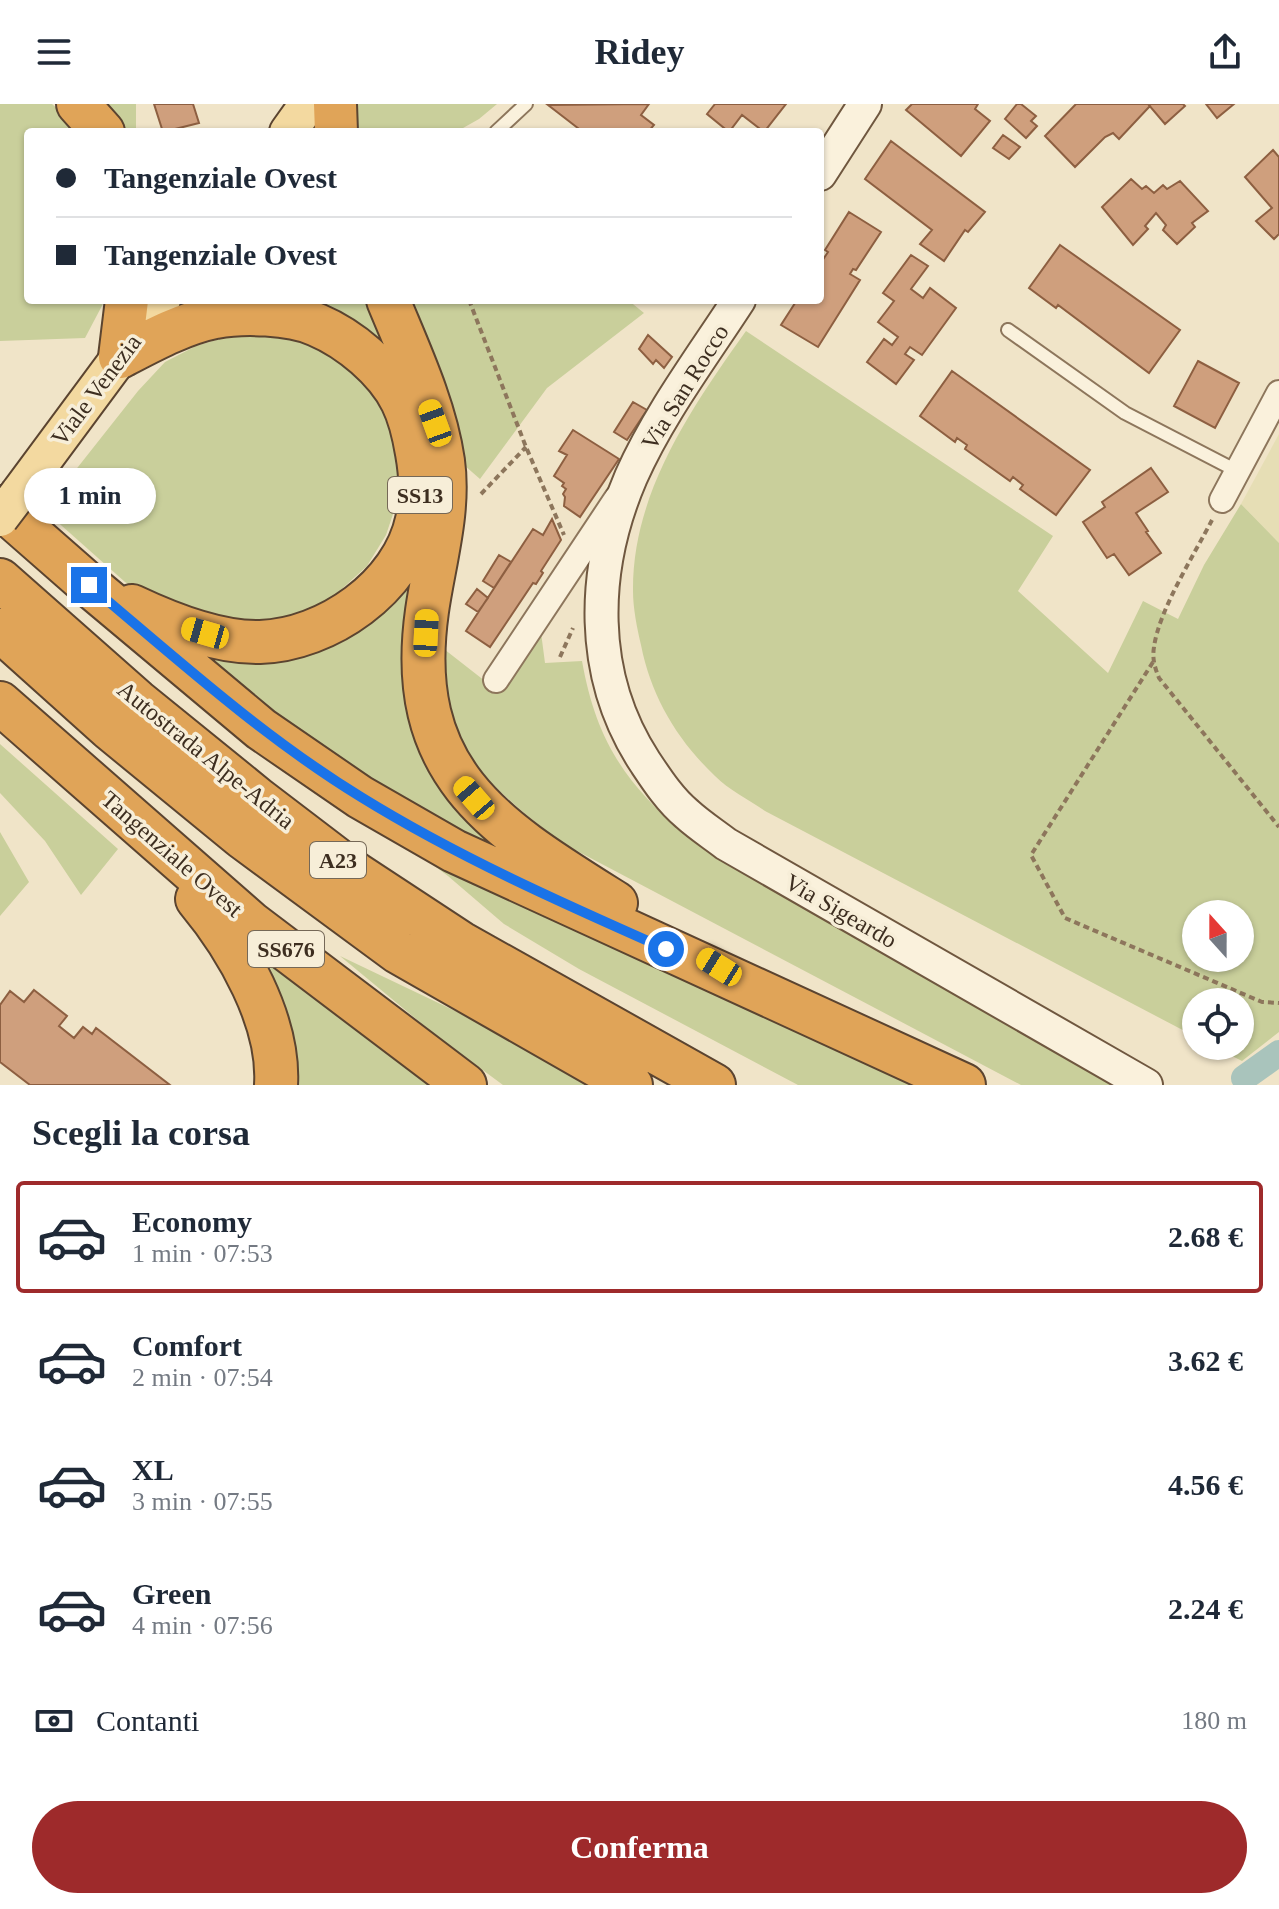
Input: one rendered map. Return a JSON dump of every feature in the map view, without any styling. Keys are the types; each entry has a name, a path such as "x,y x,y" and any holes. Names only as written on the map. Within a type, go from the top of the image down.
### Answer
{"highway":[{"path":"78,104 99,128"},
{"path":"335,104 336,128"},
{"path":"120,357 127,304"},
{"path":"390,304 435,423 443,461 445,495 424,651 426,688 443,755 486,813 531,850 746,984"},
{"name":"SS13","path":"6,506 89,585 163,620 226,639 259,642 291,637 322,627 374,592 396,568 410,544 417,521 419,464 412,428 401,399 376,367 354,347 316,324 278,316 239,315 213,318 181,328 120,357"},
{"name":"Autostrada Alpe-Adria","path":"0,580 137,701 356,874 461,943 714,1085"},
{"path":"89,585 261,729 360,797 454,851 964,1085"},
{"name":"Autostrada Alpe-Adria","path":"0,630 109,728 242,837 398,952 631,1085"},
{"name":"Tangenziale Ovest","path":"0,703 251,923 465,1085"},
{"path":"114,805 191,892 233,948 254,989 272,1041 276,1085"}],"main road":[{"path":"291,128 308,104"},
{"name":"Viale Venezia","path":"6,506 159,304"}],"street":[{"path":"824,168 865,104"},
{"name":"Via San Rocco","path":"496,680 632,476 663,418 736,304"},
{"path":"1222,500 1279,393"},
{"name":"Via San Rocco","path":"606,669 602,645 601,590 616,518 632,476"},
{"name":"Via Sigeardo","path":"606,669 616,704 634,745 657,781 685,813 726,844 851,918 1146,1085"}],"lane":[{"path":"500,128 526,104"},
{"path":"1008,330 1125,413 1237,471"}],"path":[{"path":"471,304 574,559"},
{"path":"481,494 526,447"},
{"path":"1222,500 1165,612 1154,646 1153,662 1159,678 1279,827"},
{"path":"1153,662 1031,855 1065,918 1262,1002 1279,1003"}],"shaded area":[{"path":"1279,434 1279,543 1241,504"}],"green space":[{"path":"0,104 52,104 77,128 24,128 24,304 103,304 85,338 0,341"},
{"path":"106,104 136,104 136,128 120,128"},
{"path":"355,104 497,104 463,128 352,128"},
{"path":"301,304 375,304 402,375"},
{"path":"402,304 633,304 644,313 547,388 480,479 456,458"},
{"path":"746,331 1053,536 1018,591 1108,673 1143,601 1178,619 1204,565 1241,504 1279,543 1279,1032 1254,1052 1254,988 1182,988 1182,1030 765,811 721,781 701,762 668,716 651,682 638,632 633,591 635,555 654,486 705,390"},
{"path":"240,333 278,333 317,344 353,367 377,392 391,423 400,462 397,502 386,535 367,566 333,597 292,617 247,625 165,606 125,582 44,510 138,391 165,362 196,346"},
{"path":"426,533 410,677 542,876 335,760 174,641 281,653"},
{"path":"540,625 545,663 582,661 595,714 616,757 644,796 683,833 1121,1085 1021,1085 562,843 548,832 484,775 460,743 447,706 435,642 499,692"},
{"path":"0,744 118,849 81,895 45,841 0,793"},
{"path":"381,826 931,1085 798,1085 579,969 504,924 448,876"},
{"path":"0,832 29,882 0,916"},
{"path":"265,954 444,1085 292,1085 293,1045"},
{"path":"340,956 472,1019 586,1085 503,1085 438,1037"}],"building":[{"path":"154,104 193,104 199,123 162,128"},
{"path":"649,104 641,115 654,125 651,128 578,128 548,105"},
{"path":"715,104 786,104 767,128 759,128 742,115 732,128 724,128 707,114"},
{"path":"912,104 978,104 975,109 990,121 961,156 906,110"},
{"path":"1017,104 1036,116 1031,121 1037,126 1026,138 1005,119"},
{"path":"1076,104 1150,106 1119,139 1113,133 1105,137 1075,167 1045,136"},
{"path":"1148,104 1183,104 1185,106 1165,124"},
{"path":"1206,104 1234,104 1217,118"},
{"path":"1003,135 1020,147 1009,159 993,148"},
{"path":"891,141 985,212 968,232 965,230 944,261 920,244 932,230 865,179"},
{"path":"1273,150 1279,157 1279,234 1274,239 1256,221 1272,208 1245,177"},
{"path":"1131,179 1142,189 1146,186 1154,193 1163,185 1167,189 1180,181 1208,211 1192,223 1195,227 1177,244 1163,230 1166,225 1156,213 1145,226 1148,229 1133,245 1102,207"},
{"path":"849,212 881,232 856,270 853,269 850,274 860,280 818,347 781,325 794,304 824,304 824,258 828,252 825,250"},
{"path":"1060,245 1180,330 1149,373 1058,305 1056,308 1029,288"},
{"path":"911,255 928,266 911,289 923,298 930,288 956,308 922,355 910,347 905,354 914,360 896,384 867,362 884,339 892,345 898,337 878,322 894,301 883,293"},
{"path":"648,335 672,357 664,368 656,360 653,364 639,349"},
{"path":"1198,361 1239,383 1215,428 1174,406"},
{"path":"952,371 1090,470 1056,515 1020,489 1023,485 1013,477 1010,481 965,449 967,445 957,438 955,442 920,416"},
{"path":"633,402 647,410 627,440 614,432"},
{"path":"573,430 619,459 580,517 564,506 564,483 554,476 567,455 559,451"},
{"path":"1151,468 1168,492 1136,513 1161,553 1129,575 1114,554 1107,558 1083,522 1105,507 1102,502"},
{"path":"552,519 561,540 536,584 533,583 490,647 466,631 533,529 543,535"},
{"path":"499,555 511,562 494,588 483,581"},
{"path":"477,589 488,598 478,612 466,604"},
{"path":"34,990 67,1016 59,1026 74,1038 83,1027 92,1034 96,1028 170,1085 30,1085 0,1062 0,1005 10,991 24,1002"}],"waterway":[{"path":"1244,1078 1279,1053"}],"route":[{"path":"89,585 261,729 360,797 454,851 666,949"}]}
